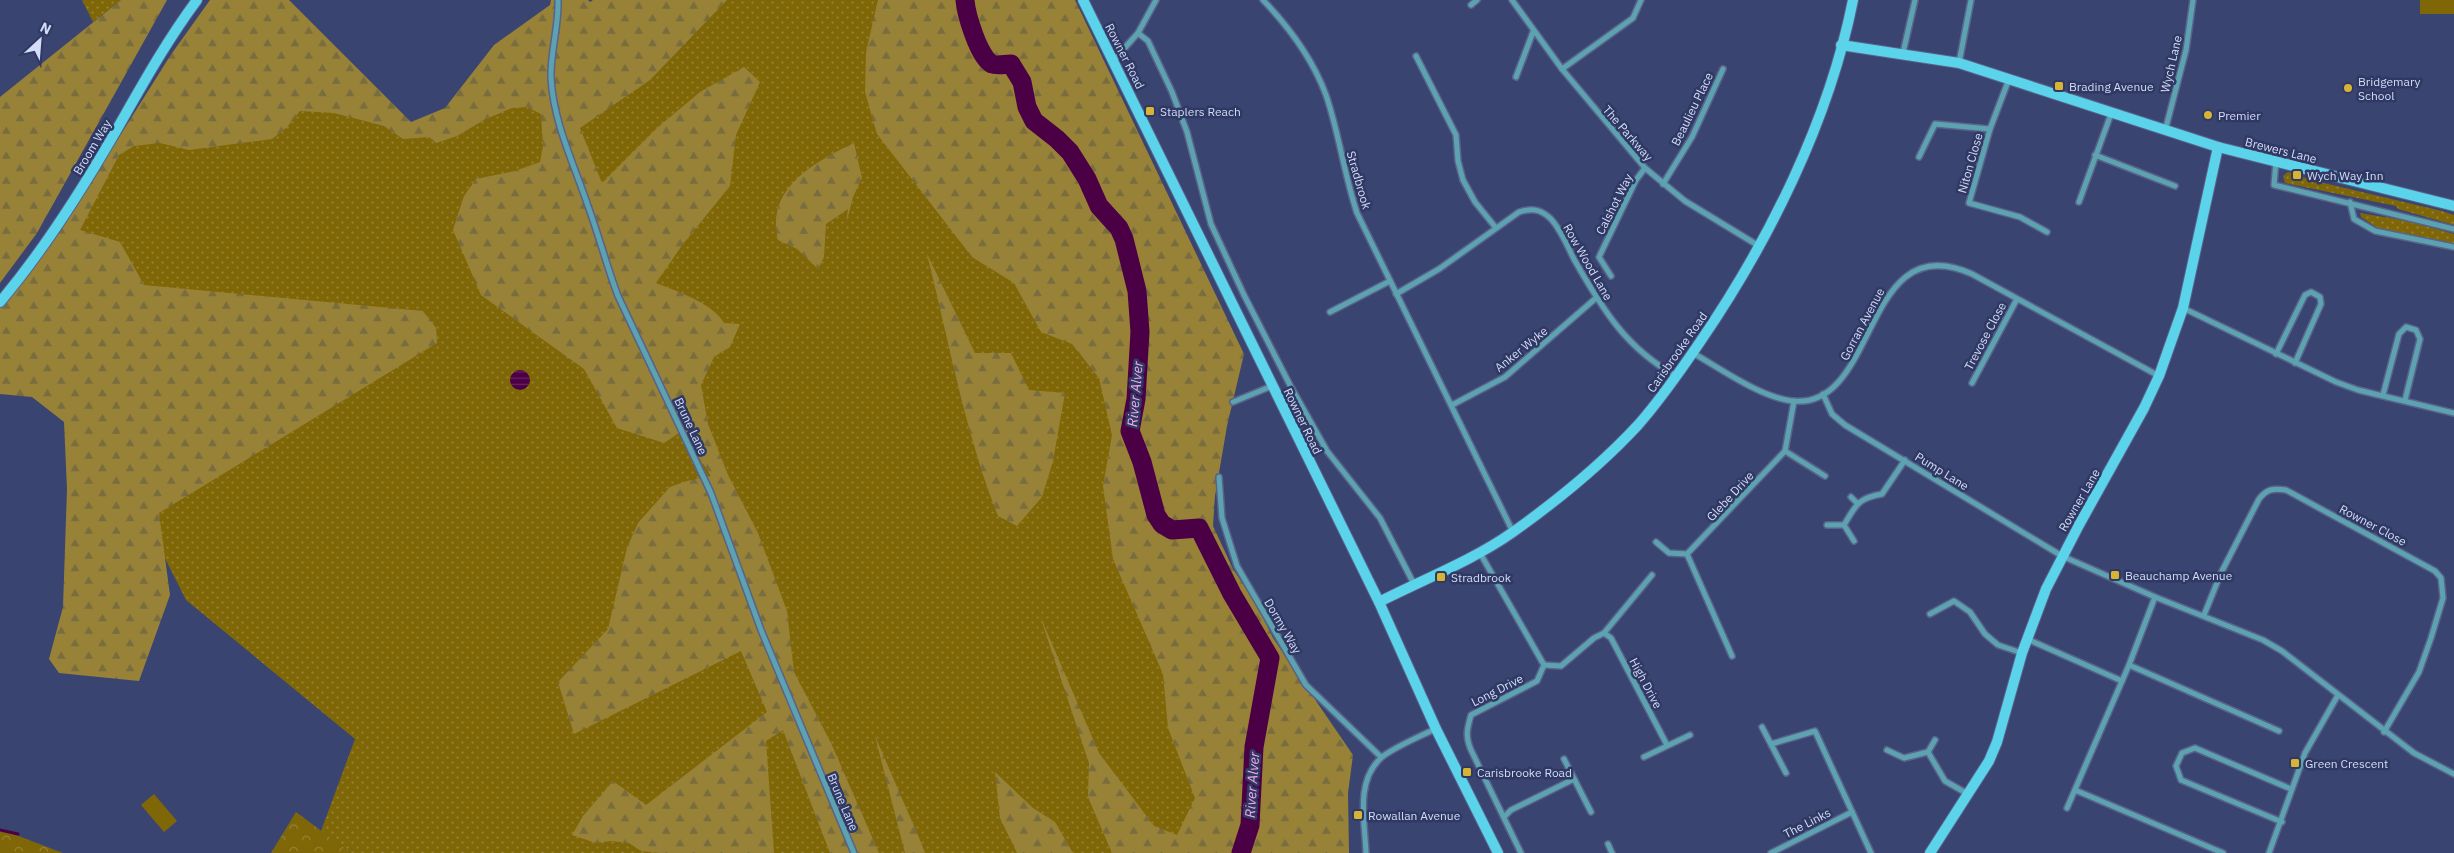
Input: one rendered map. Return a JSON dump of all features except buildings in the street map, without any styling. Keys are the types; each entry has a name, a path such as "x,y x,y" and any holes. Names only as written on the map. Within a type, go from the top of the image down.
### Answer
{"street":[{"name":"Broom Way","path":"0,302 44,244 86,181 169,38 197,0"},
{"name":"Brune Lane","path":"558,0 552,55 553,97 558,123 589,208 606,265 618,296 711,493 761,630 854,853"},
{"name":"Rowner Road","path":"1083,0 1379,602 1436,728 1498,853"},
{"path":"1113,61 1138,33 1156,0"},
{"name":"Stradbrook","path":"1263,0 1293,37 1313,67 1325,94 1333,120 1346,178 1357,213 1514,532"},
{"path":"1471,5 1477,0"},
{"name":"The Parkway","path":"1512,0 1562,69 1645,168 1685,201 1759,247"},
{"path":"1562,69 1632,18 1641,0"},
{"name":"Carisbrooke Road","path":"1379,602 1480,553 1514,532 1599,464 1638,424 1676,376 1759,247 1792,181 1808,143 1842,45 1853,0"},
{"path":"1903,53 1915,0"},
{"path":"1959,63 1971,0"},
{"name":"Wych Lane","path":"2165,131 2186,50 2193,0"},
{"path":"1516,77 1534,32"},
{"path":"1138,33 1148,41 1172,92 1187,132 1211,224 1244,295 1291,387 1327,451 1380,518 1414,584"},
{"path":"1842,45 1959,63 2010,78 2111,114 2218,147"},
{"path":"1416,56 1456,135 1458,161 1463,180 1475,202 1496,228"},
{"name":"Beaulieu Place","path":"1663,184 1692,137 1723,69"},
{"name":"Niton Close","path":"2010,78 1990,128 1969,203 2020,217 2047,232"},
{"path":"2079,202 2111,114"},
{"path":"1919,157 1935,124 1990,128"},
{"name":"Brewers Lane","path":"2218,147 2454,206"},
{"name":"Rowner Lane","path":"1930,853 1968,794 1998,742 2026,639 2062,556 2144,408 2159,376 2183,308 2218,147"},
{"path":"2095,155 2175,186"},
{"path":"2276,161 2274,185 2350,202 2454,229"},
{"name":"Calshot Way","path":"1611,276 1599,257 1636,180 1645,168"},
{"path":"2350,202 2354,219 2375,231 2454,247"},
{"name":"Row Wood Lane","path":"1396,294 1439,269 1519,212 1540,210 1552,220 1596,298 1614,325 1635,347 1653,362 1676,376"},
{"name":"Gorran Avenue","path":"1693,352 1766,393 1794,401 1822,394 1848,372 1893,288 1906,276 1938,266 1956,267 2159,376"},
{"path":"1330,312 1390,281"},
{"path":"2276,354 2305,295 2311,292 2320,297 2321,304 2295,363"},
{"name":"Anker Wyke","path":"1452,405 1505,377 1596,298"},
{"name":"Trevose Close","path":"1972,383 2017,300"},
{"path":"2183,308 2336,382 2454,413"},
{"path":"2384,396 2399,334 2406,327 2416,330 2420,338 2405,400"},
{"path":"1233,402 1272,386"},
{"name":"Pump Lane","path":"1822,394 1832,414 2062,556"},
{"path":"1794,401 1785,451 1825,476"},
{"name":"Glebe Drive","path":"1687,554 1785,451"},
{"path":"1844,525 1857,503 1869,496 1884,497 1905,460"},
{"name":"Dormy Way","path":"1219,477 1222,518 1237,566 1306,686 1382,757"},
{"name":"Rowner Close","path":"2204,615 2221,573 2259,499 2265,492 2275,488 2286,490 2435,571 2441,578 2443,598 2431,638 2419,672 2384,732"},
{"path":"1851,496 1857,503"},
{"path":"1828,525 1844,525"},
{"path":"1844,525 1854,541"},
{"path":"1656,542 1669,553 1687,554 1732,656"},
{"path":"1480,553 1544,665 1561,666 1604,632 1652,576"},
{"path":"2062,556 2155,597 2263,640 2282,650 2384,732 2429,763 2454,774"},
{"path":"2067,808 2130,665 2155,597"},
{"path":"1930,614 1954,601 1970,612 1985,634 1998,645 2022,653"},
{"name":"High Drive","path":"1604,632 1611,638 1667,745"},
{"path":"2026,639 2122,682"},
{"name":"Long Drive","path":"1522,853 1466,739 1466,730 1471,714 1537,681 1544,665"},
{"path":"2130,665 2280,732"},
{"path":"2269,853 2282,822 2291,789 2305,753 2338,695"},
{"path":"1762,727 1786,773"},
{"path":"1366,853 1364,801 1366,784 1382,757 1436,728"},
{"path":"1771,744 1815,731 1871,853"},
{"path":"1644,757 1690,735"},
{"path":"1887,750 1904,758 1928,752 1935,740"},
{"path":"2282,822 2181,780 2176,766 2182,753 2195,748 2291,789"},
{"path":"1928,752 1945,781 1968,794"},
{"path":"1564,759 1591,812"},
{"path":"1504,817 1510,810 1574,779"},
{"path":"2075,790 2223,853"},
{"name":"The Links","path":"1770,853 1852,812"},
{"path":"1608,844 1612,853"}],"green space":[{"path":"82,0 121,0 93,22"},
{"path":"121,0 167,0 37,233 0,283 0,97"},
{"path":"210,0 289,0 411,122 445,108 494,45 550,5 551,0 588,0 590,2 593,0 727,0 650,80 580,128 602,183 657,128 700,92 744,67 760,82 736,135 730,186 683,244 656,283 712,309 724,323 740,324 730,347 714,357 701,385 708,424 728,475 758,533 787,611 794,672 831,743 879,853 830,853 783,730 766,741 774,853 660,853 641,851 629,843 611,841 596,843 572,835 583,816 613,781 646,805 767,712 741,651 574,734 558,682 608,629 627,548 638,523 670,487 711,476 682,431 664,443 617,428 584,369 481,295 453,230 464,196 476,179 515,171 540,162 543,146 541,114 527,107 512,108 484,120 457,136 436,143 429,137 403,139 384,126 334,113 300,111 287,127 272,139 189,150 160,143 134,146 119,155 80,230 120,242 144,285 423,311 436,328 437,343 159,513 170,595 139,681 59,673 49,659 63,607 67,489 64,422 32,397 0,394 0,305 111,150 170,56"},
{"path":"245,0 409,128 659,0 968,0 1266,853 351,853 321,831 355,739 186,600 42,314 104,171"},
{"path":"878,0 1075,0 1244,354 1227,426 1215,496 1213,526 1233,569 1257,605 1273,638 1353,755 1348,793 1349,853 1112,853 1088,797 1089,763 1040,616 1099,753 1154,826 1177,835 1195,798 1168,728 1163,674 1113,559 1103,486 1112,435 1099,378 1072,344 1041,332 1014,283 972,257 877,134 865,92 866,52"},
{"path":"2420,0 2454,0 2454,14 2420,14"},
{"path":"854,143 862,178 853,197 846,224 848,209 826,224 824,257 818,269 797,249 778,240 776,222 779,206 786,191 809,168"},
{"path":"2288,172 2311,180 2442,211 2454,215 2454,225 2398,209 2396,206 2285,183 2283,176"},
{"path":"2360,213 2408,221 2454,234 2454,245 2379,229 2361,217"},
{"path":"927,254 975,353 1011,353 1029,390 1065,393 1053,461 1042,497 1017,526 998,516 986,484 958,386"},
{"path":"875,736 920,840 925,853 905,853"},
{"path":"995,772 1033,808 1055,822 1073,853 1017,853 1000,818"},
{"path":"154,794 177,821 164,832 141,805"},
{"path":"296,812 351,853 271,853"},
{"path":"0,829 63,853 0,853"}],"shaded area":[{"path":"516,370 524,370 530,376 530,384 524,390 516,390 510,384 510,376"}],"waterway":[{"name":"River Alver","path":"965,0 971,25 982,53 992,64 1011,64 1022,82 1027,107 1034,121 1070,152 1087,179 1099,206 1119,228 1124,239 1137,291 1140,332 1136,399 1130,431 1142,462 1156,515 1162,524 1172,530 1199,528 1232,594 1270,658 1254,747 1250,825 1241,853"},
{"path":"0,830 18,834"}],"place":[{"name":"Brading Avenue","path":"2059,86"},
{"name":"Bridgemary School","path":"2348,88"},
{"name":"Staplers Reach","path":"1150,111"},
{"name":"Premier","path":"2208,115"},
{"name":"Wych Way Inn","path":"2297,175"},
{"name":"Beauchamp Avenue","path":"2115,575"},
{"name":"Stradbrook","path":"1441,577"},
{"name":"Green Crescent","path":"2295,763"},
{"name":"Carisbrooke Road","path":"1467,772"},
{"name":"Rowallan Avenue","path":"1358,815"}]}
